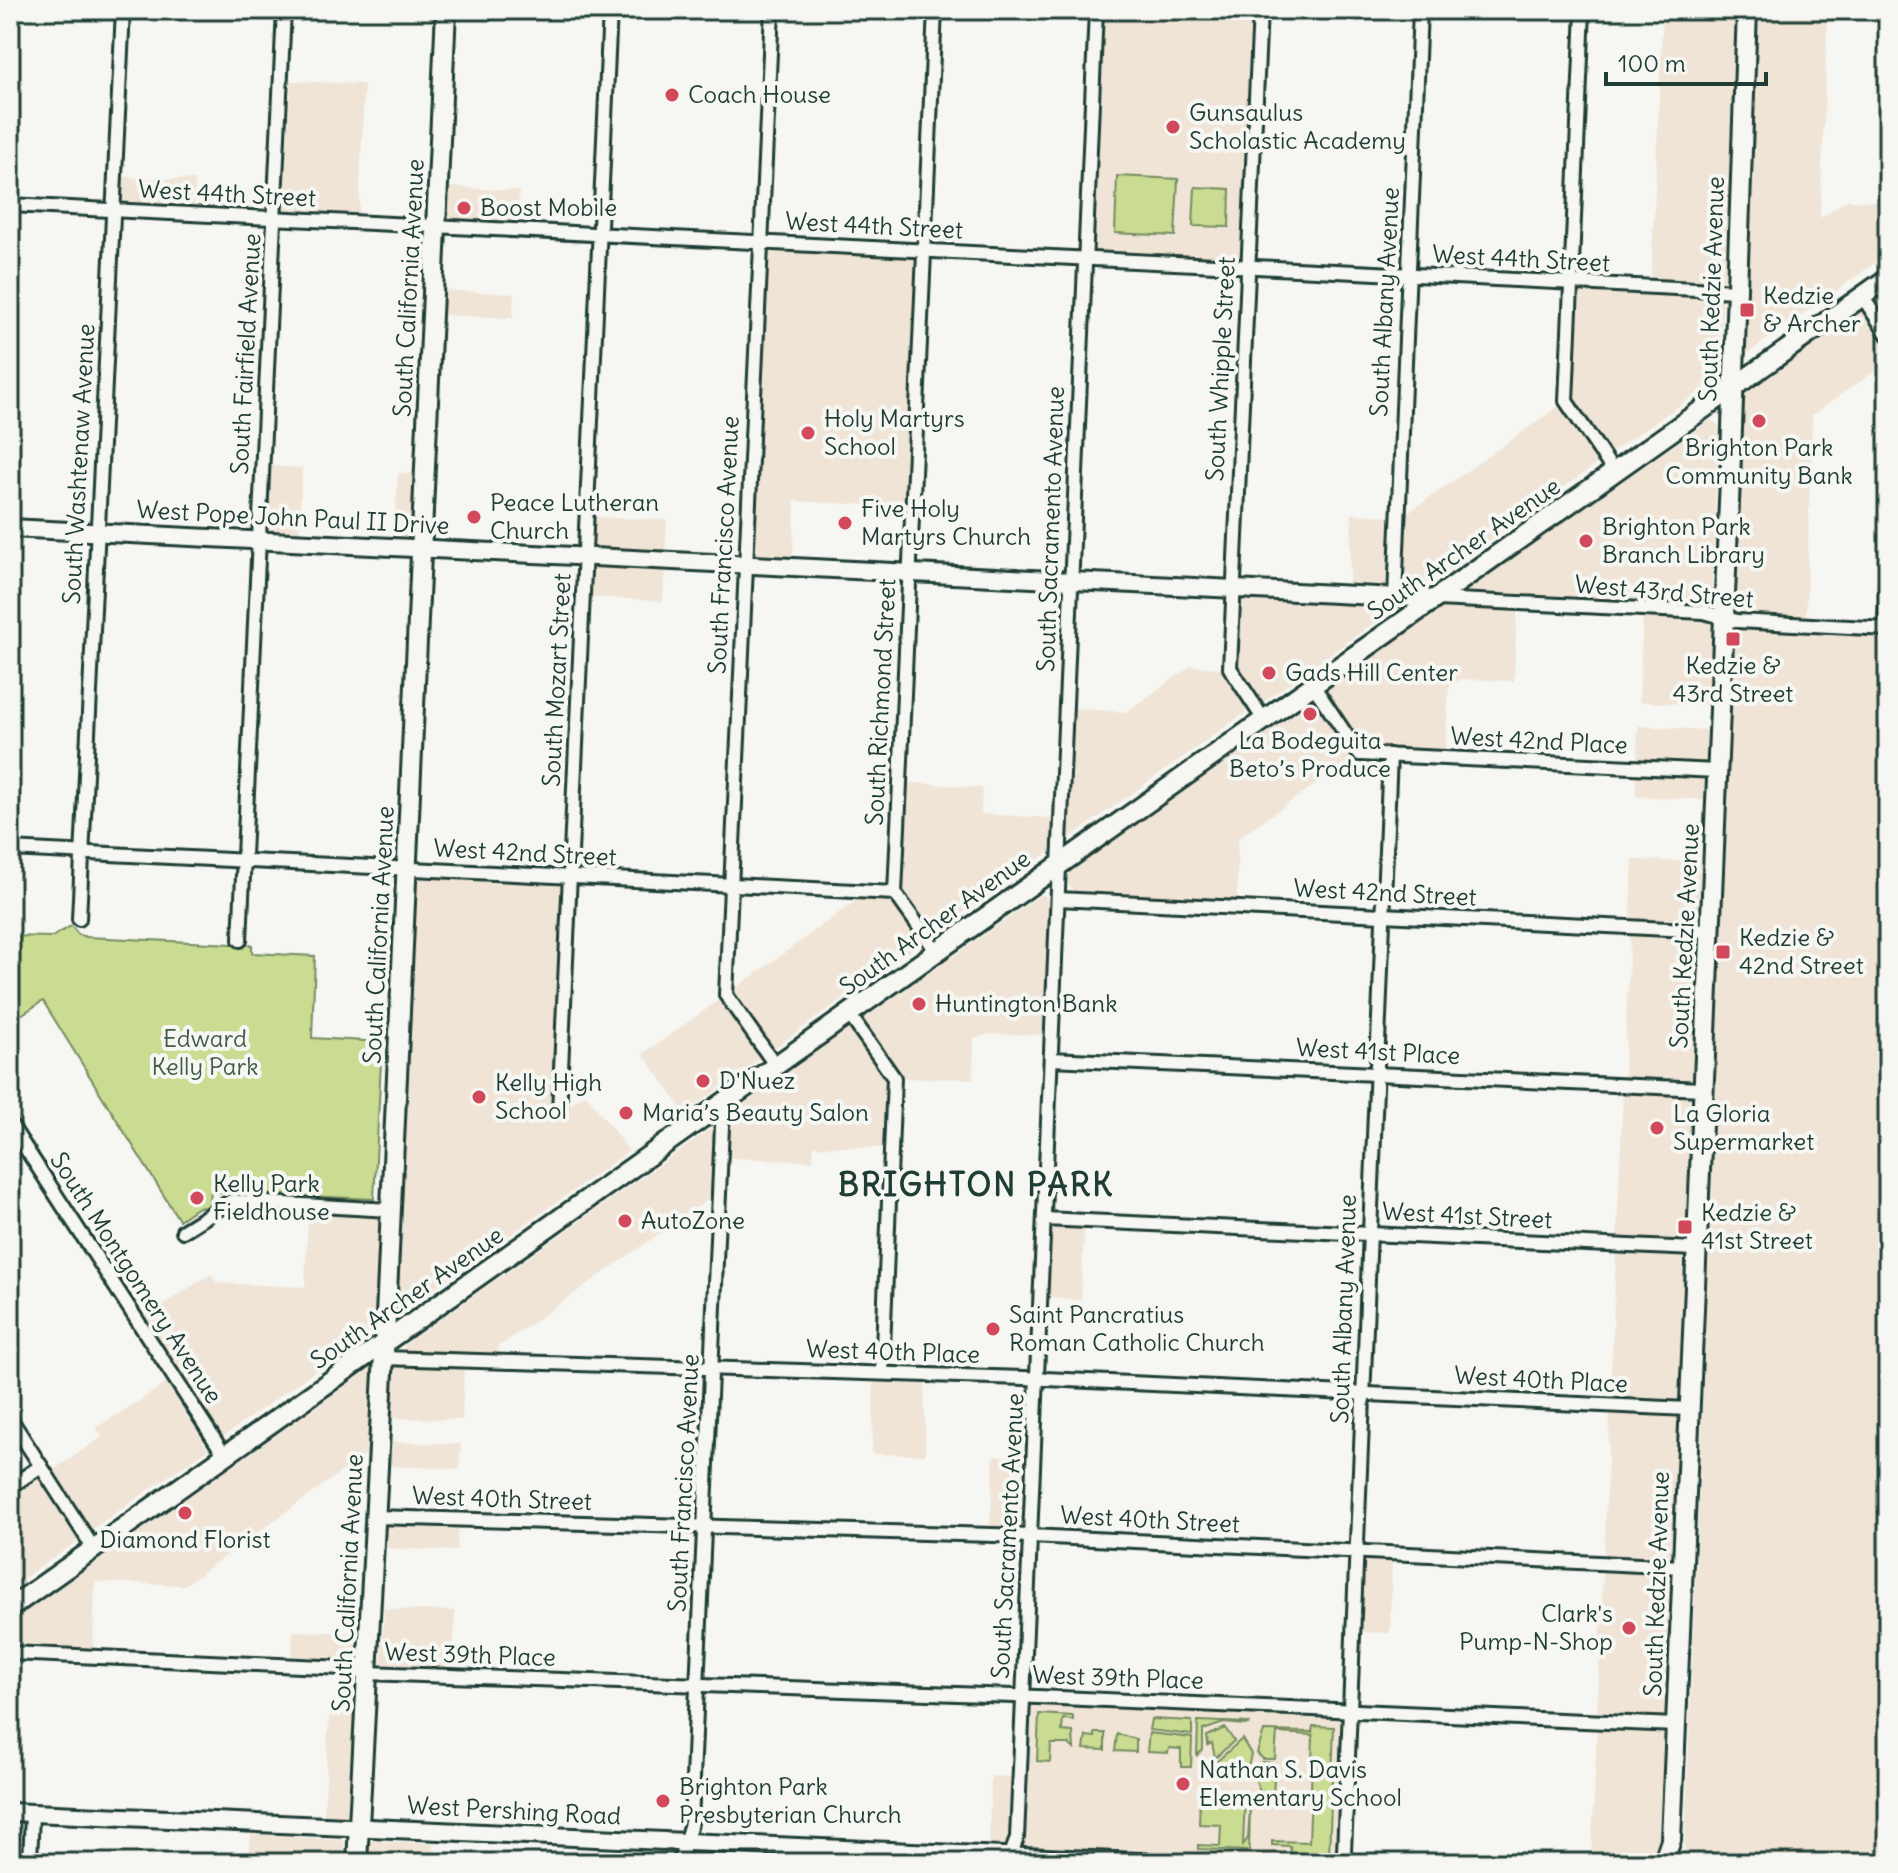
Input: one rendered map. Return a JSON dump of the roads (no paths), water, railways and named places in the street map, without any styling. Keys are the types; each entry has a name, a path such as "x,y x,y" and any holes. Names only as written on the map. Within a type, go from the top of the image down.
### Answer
{"main road":[{"name":"South California Avenue","path":"357,1863 384,1351 446,10"},
{"name":"South Kedzie Avenue","path":"1663,1863 1671,1840 1747,10"},
{"name":"South Archer Avenue","path":"10,1608 225,1456 384,1351 1060,863 1888,278"}],"street":[{"name":"South Washtenaw Avenue","path":"79,919 123,10"},
{"name":"South Fairfield Avenue","path":"240,940 284,10"},
{"name":"South Mozart Street","path":"559,1112 610,10"},
{"name":"South Francisco Avenue","path":"772,10 726,995 776,1066"},
{"name":"South Richmond Street","path":"895,893 935,10"},
{"name":"South Sacramento Avenue","path":"1009,1860 1017,1838 1096,10"},
{"name":"South Whipple Street","path":"1260,10 1230,668 1264,720"},
{"name":"South Albany Avenue","path":"1395,597 1420,10"},
{"path":"1583,10 1566,401 1614,472"},
{"name":"West 44th Street","path":"10,205 1736,291"},
{"path":"1862,296 1888,335"},
{"name":"West Pope John Paul II Drive","path":"10,528 1436,599"},
{"path":"1887,629 1888,555"},
{"name":"West 43rd Street","path":"1436,599 1709,613 1737,621 1887,629"},
{"name":"West 42nd Place","path":"1313,685 1359,754 1717,771"},
{"name":"South Albany Avenue","path":"1338,1863 1344,1852 1390,755"},
{"name":"West 42nd Street","path":"10,849 895,893"},
{"path":"895,893 937,952"},
{"name":"West 42nd Street","path":"1058,899 1709,931"},
{"path":"849,1014 894,1078 882,1373"},
{"name":"West 41st Place","path":"1051,1059 1702,1089"},
{"name":"South Francisco Avenue","path":"679,1863 691,1823 723,1104"},
{"name":"South Montgomery Avenue","path":"10,1124 225,1456"},
{"path":"183,1231 231,1201 390,1210"},
{"name":"West 41st Street","path":"1044,1219 1695,1249"},
{"name":"West 40th Place","path":"384,1351 711,1368 1037,1378 1688,1409"},
{"path":"10,1418 94,1549"},
{"path":"10,1487 41,1466"},
{"name":"West 40th Street","path":"375,1517 1030,1536 1682,1567"},
{"name":"West 39th Place","path":"10,1653 367,1671 1676,1725"},
{"name":"West Pershing Road","path":"10,1812 685,1842 1009,1860 1161,1863"},
{"path":"30,1863 32,1813"}],"place":[{"name":"Coach House","path":"672,95"},
{"name":"Gunsaulus Scholastic Academy","path":"1173,127"},
{"name":"Boost Mobile","path":"464,208"},
{"name":"Kedzie & Archer","path":"1747,310"},
{"name":"Brighton Park Community Bank","path":"1759,421"},
{"name":"Holy Martyrs School","path":"808,433"},
{"name":"Peace Lutheran Church","path":"474,517"},
{"name":"Five Holy Martyrs Church","path":"845,523"},
{"name":"Brighton Park Branch Library","path":"1586,541"},
{"name":"Kedzie & 43rd Street","path":"1733,639"},
{"name":"Gads Hill Center","path":"1269,673"},
{"name":"La Bodeguita Beto’s Produce","path":"1310,714"},
{"name":"Kedzie & 42nd Street","path":"1723,952"},
{"name":"Huntington Bank","path":"919,1004"},
{"name":"D'Nuez","path":"703,1081"},
{"name":"Kelly High School","path":"479,1097"},
{"name":"Maria’s Beauty Salon","path":"626,1113"},
{"name":"La Gloria Supermarket","path":"1657,1128"},
{"name":"Kelly Park Fieldhouse","path":"197,1198"},
{"name":"AutoZone","path":"625,1221"},
{"name":"Kedzie & 41st Street","path":"1685,1227"},
{"name":"Saint Pancratius Roman Catholic Church","path":"993,1329"},
{"name":"Diamond Florist","path":"185,1513"},
{"name":"Clark's Pump-N-Shop","path":"1629,1628"},
{"name":"Nathan S. Davis Elementary School","path":"1183,1784"},
{"name":"Brighton Park Presbyterian Church","path":"663,1801"}],"district":[{"name":"BRIGHTON PARK","path":"976,1185"}],"park label":[{"name":"Edward Kelly Park","path":"205,1053"}]}
